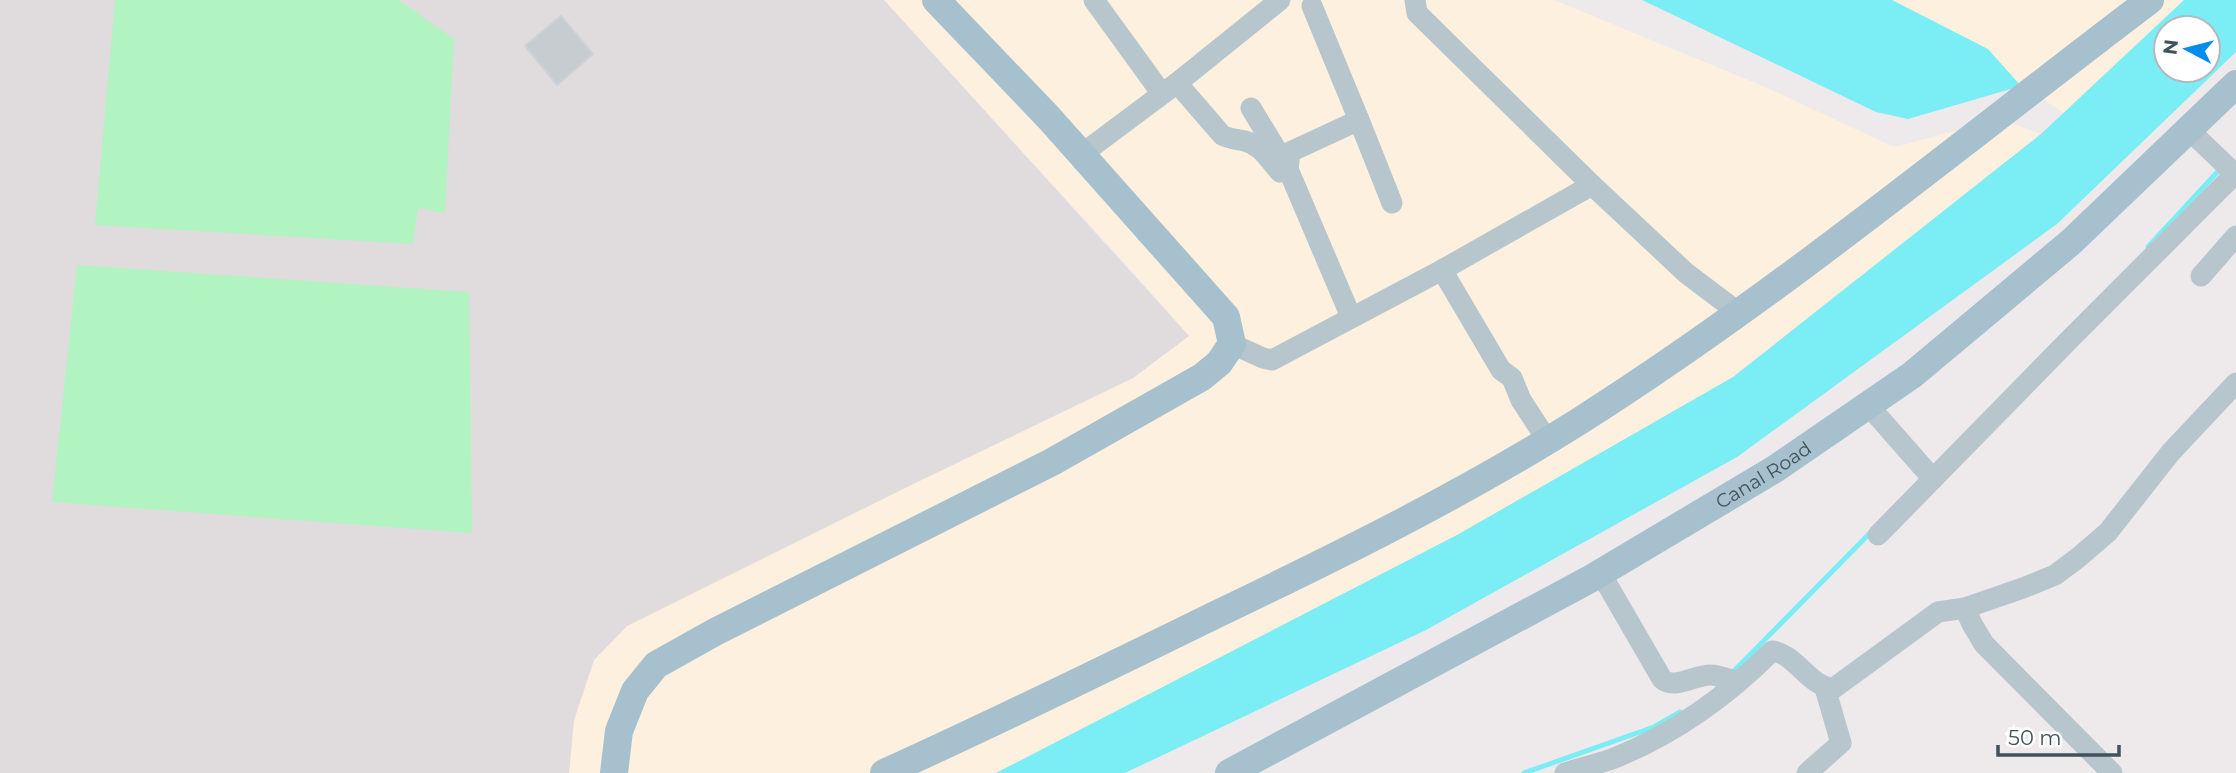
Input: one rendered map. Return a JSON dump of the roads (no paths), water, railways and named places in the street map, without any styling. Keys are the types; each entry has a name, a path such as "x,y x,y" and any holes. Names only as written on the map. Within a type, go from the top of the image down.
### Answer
{"main road":[{"path":"614,773 619,731 635,691 656,665 715,632 1052,462 1202,377 1219,363 1232,344 1226,317 1082,154 936,0"},
{"path":"884,773 1347,551 1578,422 1739,313 2150,0"},
{"name":"Canal Road","path":"1229,773 1600,572 1775,469 1912,374 2071,242 2236,84"}],"street":[{"path":"1094,0 1170,89 1222,135 1259,147 1280,172 1288,169"},
{"path":"1415,0 1417,13 1592,185 1686,273 1739,313"},
{"path":"1082,154 1170,89 1278,1"},
{"path":"1312,6 1392,203"},
{"path":"1251,108 1288,169 1351,317"},
{"path":"1288,169 1290,152 1359,120"},
{"path":"1878,535 2234,173 2189,130"},
{"path":"1232,344 1272,360 1442,270 1592,185"},
{"path":"2201,276 2236,236"},
{"path":"1442,270 1502,370 1512,378 1521,400 1547,440"},
{"path":"1565,773 1614,758 1683,724 1772,651 1781,652 1817,684 1834,688 1938,612 1965,608 2055,575 2108,532 2171,452 2236,383"},
{"path":"1868,405 1933,479"},
{"path":"1600,572 1662,679 1676,684 1701,676 1720,676 1737,682"},
{"path":"1965,608 1984,644 2112,773"},
{"path":"1807,773 1841,743 1825,688"}],"water":[{"path":"1642,0 1892,0 1988,49 2021,86 1908,119 1876,112"},
{"path":"2184,0 2236,0 2236,52 2222,65 2222,14 2169,14"},
{"path":"2152,30 2152,84 2203,84 2057,224 1737,457 1426,630 1125,773 996,773 1457,535 1733,377 2041,134"}],"waterway":[{"path":"2148,247 2222,167"},
{"path":"1730,675 1873,530"},
{"path":"1524,773 1654,727 1680,712"}]}
